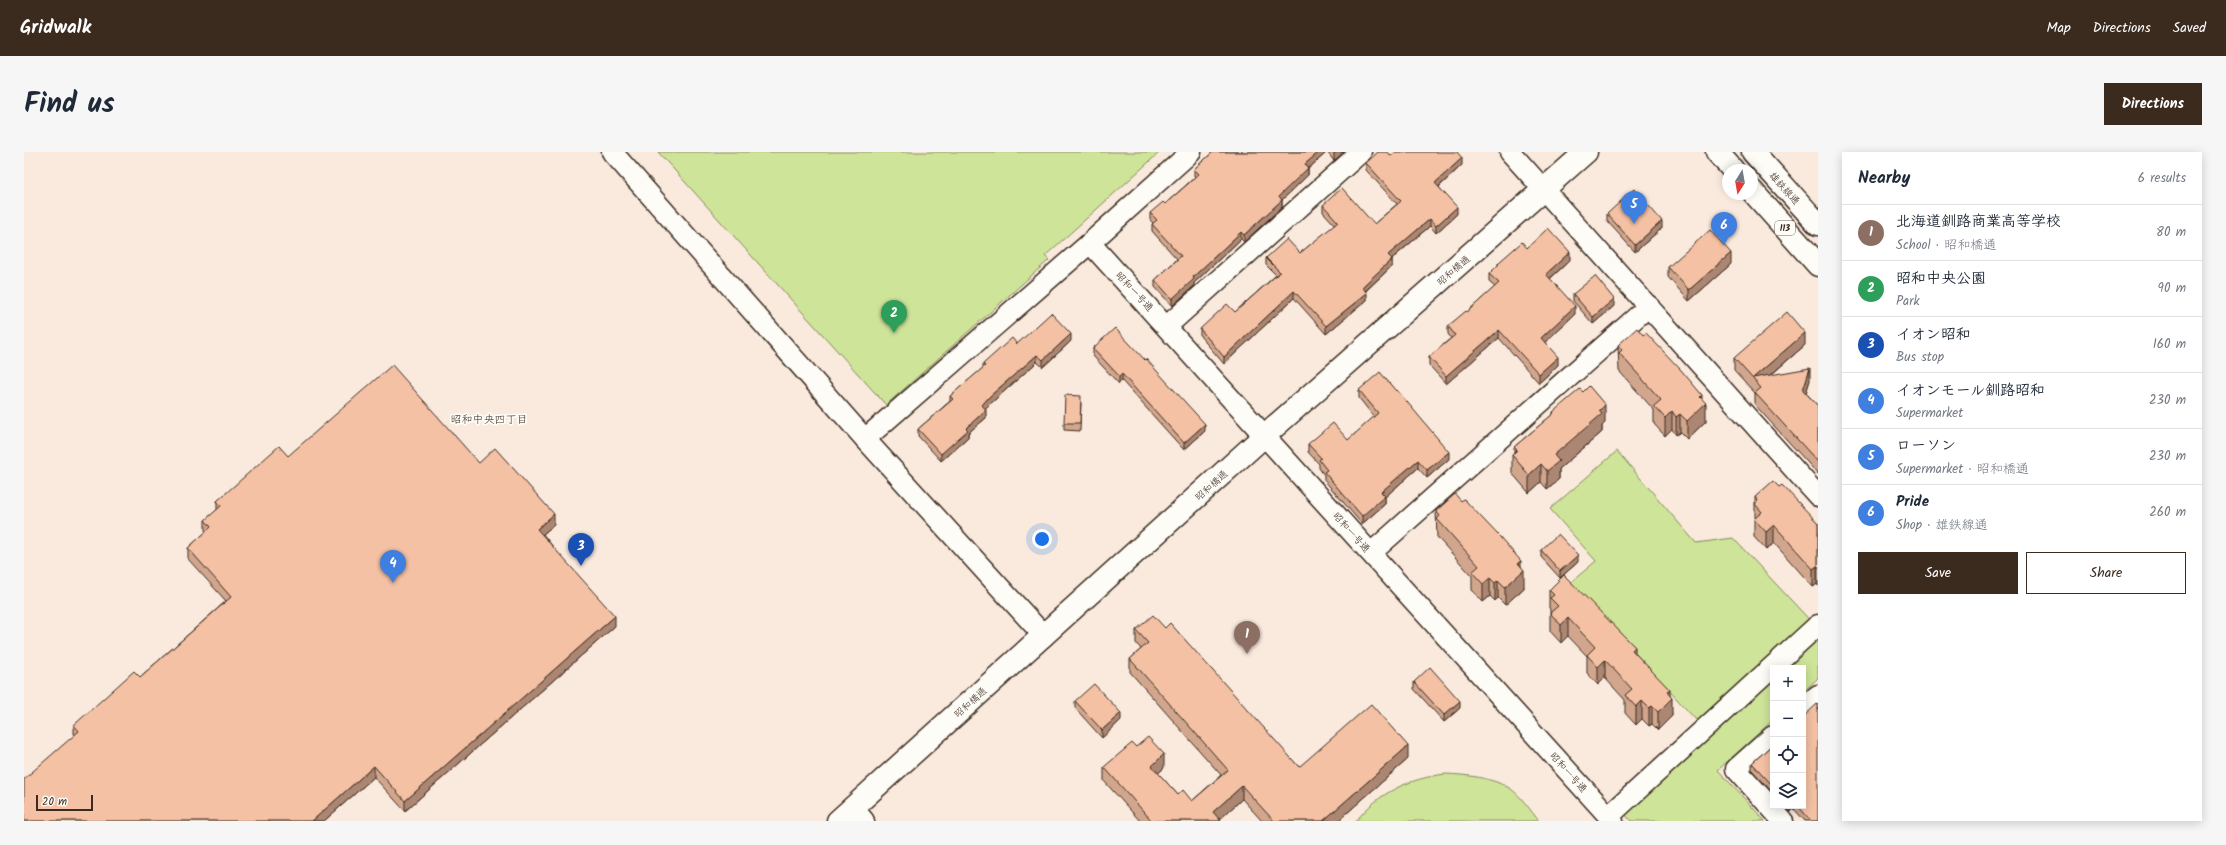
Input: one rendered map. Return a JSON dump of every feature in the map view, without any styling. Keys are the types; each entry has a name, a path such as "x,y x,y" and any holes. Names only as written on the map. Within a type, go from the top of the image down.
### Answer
{"street":[{"path":"612,152 865,439 1044,636"},
{"path":"865,439 1090,243 1191,152"},
{"path":"1167,326 1361,152"},
{"path":"1510,152 1818,496"},
{"name":"昭和橋通","path":"852,817 1044,636 1264,436 1586,152"},
{"path":"1717,152 1728,164"},
{"name":"雄鉄線通","path":"1753,152 1818,224"},
{"name":"113","path":"1758,198 1818,265"},
{"name":"昭和一号通","path":"1090,243 1167,326 1264,436 1611,819"},
{"path":"1371,553 1649,306"},
{"path":"1611,819 1818,624"},
{"path":"1806,706 1818,696"},
{"path":"1772,737 1736,769 1783,821"}],"green space":[{"path":"658,152 1160,152 1045,256 1049,260 886,405"},
{"path":"1617,451 1696,543 1733,538 1818,629 1818,678 1806,689 1806,665 1770,665 1770,723 1718,770 1765,821 1631,821 1611,799 1697,721 1570,583 1596,561 1550,509"},
{"path":"1445,774 1479,777 1504,785 1511,789 1526,804 1539,821 1356,821 1375,802 1396,788 1419,779"}],"building":[{"path":"1213,152 1319,152 1305,164 1308,168 1279,196 1282,200 1244,235 1241,232 1172,299 1155,280 1181,256 1152,224 1157,220 1150,213 1163,202 1165,204 1199,174 1194,169"},
{"path":"1378,152 1388,152 1391,156 1396,152 1457,152 1462,158 1435,183 1457,207 1436,226 1430,219 1388,255 1392,259 1362,287 1367,293 1326,326 1294,291 1224,357 1200,329 1227,304 1235,312 1280,272 1266,258 1287,239 1300,253 1338,222 1323,205 1342,188 1374,224 1401,201 1366,163"},
{"path":"1634,189 1662,221 1635,245 1607,214"},
{"path":"1548,228 1570,252 1546,274 1575,306 1541,338 1558,357 1539,374 1499,330 1446,376 1429,357 1455,335 1448,326 1466,311 1467,312 1499,283 1489,274 1499,264 1498,263 1522,242 1527,248"},
{"path":"1710,230 1731,253 1689,290 1668,267"},
{"path":"1595,276 1614,299 1593,317 1573,294"},
{"path":"1787,312 1805,333 1753,378 1810,368 1803,390 1818,406 1818,462 1755,393 1761,388 1734,358"},
{"path":"1051,313 1071,334 1043,360 1037,355 990,396 982,405 986,410 966,428 968,430 941,454 918,429 953,399 950,396 985,366 983,364 1012,338 1017,344"},
{"path":"1115,328 1145,360 1146,359 1205,424 1184,443 1122,374 1119,376 1093,348"},
{"path":"1637,328 1643,335 1646,333 1702,395 1700,397 1706,403 1687,421 1680,414 1676,417 1672,411 1665,418 1654,406 1661,400 1619,353 1622,350 1618,345"},
{"path":"392,365 479,463 495,448 554,514 537,529 615,616 405,801 374,766 312,821 24,821 24,779 79,731 74,725 134,671 140,677 231,597 188,548 211,527 205,520 221,506 217,501 279,446 288,456"},
{"path":"1380,372 1449,452 1427,470 1418,460 1381,492 1385,496 1362,516 1324,472 1327,470 1319,460 1321,458 1308,444 1333,423 1348,440 1378,413 1359,390"},
{"path":"1589,386 1605,405 1599,411 1602,414 1554,455 1559,461 1547,471 1541,464 1529,475 1512,455 1517,450 1514,447 1580,389 1583,392"},
{"path":"1065,395 1081,396 1080,423 1064,423"},
{"path":"1773,481 1779,487 1782,485 1818,523 1818,568 1817,566 1813,569 1774,525 1766,532 1754,519 1762,512 1755,504 1758,501 1755,497"},
{"path":"1455,494 1461,501 1464,499 1521,561 1518,563 1524,570 1505,587 1498,580 1495,583 1490,578 1483,584 1472,572 1479,566 1437,519 1440,516 1436,511"},
{"path":"1558,534 1578,555 1560,571 1541,550"},
{"path":"1564,575 1635,647 1632,650 1670,690 1667,692 1672,698 1658,712 1652,706 1649,708 1642,701 1636,707 1625,695 1632,689 1605,660 1598,667 1587,655 1595,647 1568,618 1561,625 1550,613 1558,606 1550,598 1554,595 1549,590"},
{"path":"1153,615 1165,628 1170,623 1299,767 1371,704 1408,746 1323,821 1274,821 1242,786 1213,812 1221,821 1152,821 1104,767 1132,743 1136,747 1148,737 1164,754 1152,766 1178,795 1183,790 1192,801 1228,770 1130,659 1148,643 1136,630"},
{"path":"1430,667 1460,701 1444,715 1414,682"},
{"path":"1094,684 1121,713 1102,730 1075,701"},
{"path":"1817,704 1818,705 1818,821 1811,821 1801,809 1806,809 1806,714"},
{"path":"1770,747 1770,783 1752,763"}],"place":[{"name":"ローソン","path":"1634,224"},
{"name":"Pride","path":"1724,245"},
{"name":"昭和中央公園","path":"894,333"},
{"name":"イオン昭和","path":"581,566"},
{"name":"イオンモール釧路昭和","path":"393,583"},
{"name":"北海道釧路商業高等学校","path":"1247,654"}],"district":[{"name":"昭和中央四丁目","path":"489,419"}]}
